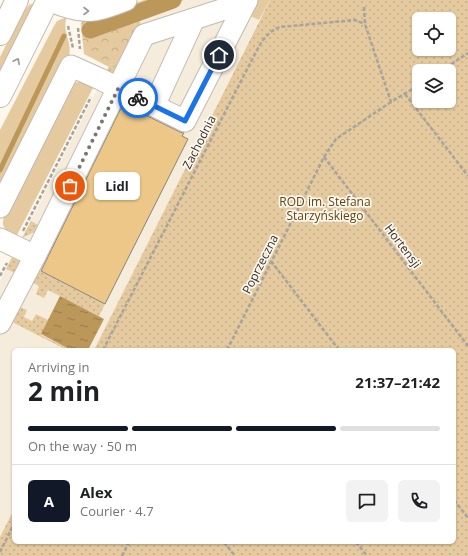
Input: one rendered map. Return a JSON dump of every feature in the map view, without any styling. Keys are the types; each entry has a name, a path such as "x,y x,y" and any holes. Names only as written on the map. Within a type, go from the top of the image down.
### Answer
{"main road":[{"path":"0,34 17,0"},
{"path":"0,96 49,0"}],"street":[{"path":"49,0 66,8 86,11 100,10 126,0"},
{"path":"0,323 144,35 246,1"},
{"path":"0,207 76,61 100,79 118,89 185,121 246,1"},
{"path":"154,106 194,19"},
{"path":"7,243 34,256"}],"path":[{"path":"364,7 365,24 391,102"},
{"name":"Zachodnia","path":"104,348 264,38 275,28 280,27 355,20 365,24"},
{"path":"68,23 76,61"},
{"path":"76,61 77,23"},
{"path":"452,64 468,53"},
{"path":"0,276 7,243 100,79"},
{"name":"Poprzeczna","path":"228,348 324,157 336,139 412,90"},
{"path":"405,94 468,176"},
{"name":"Hortensji","path":"324,157 468,346"},
{"path":"271,262 337,348"},
{"path":"456,503 468,518"},
{"path":"0,552 12,528"},
{"path":"122,556 128,544"},
{"path":"226,544 235,556"},
{"path":"358,544 367,556"}],"shaded area":[{"path":"184,0 257,0 250,16 259,20 95,348 12,348 12,513 0,537 0,281 106,72 136,29 133,18"}],"green space":[{"path":"144,0 184,0 133,18 129,5"},
{"path":"257,0 270,0 259,20 250,16"},
{"name":"ROD im. Stefana Starzyńskiego","path":"270,0 468,0 468,556 0,556 0,537 12,513 12,544 456,544 456,348 95,348"},
{"path":"34,3 0,76 0,57 21,15 29,5"},
{"path":"129,5 136,29 117,67 110,64 109,67 84,54 81,24 84,17"},
{"path":"138,16 142,28 113,75 106,72 110,64 117,67 136,29 133,18"},
{"path":"67,17 65,27 70,46 69,56 0,192 0,130 54,26 57,21"},
{"path":"85,82 94,86 16,237 4,227 4,217 71,86 74,83"},
{"path":"31,221 40,226 39,230 22,238"},
{"path":"12,257 23,263 17,274 6,269"},
{"path":"36,269 105,304 99,316 48,290 44,298 36,294 39,286 30,281"},
{"path":"18,306 27,310 24,317 32,321 36,314 48,320 41,335 67,348 63,348 10,321"}],"water":[{"path":"60,296 104,319 89,348 67,348 41,334"}],"building":[{"path":"123,104 184,133 182,136 188,139 105,304 41,271"}],"waterway":[{"path":"90,30 173,0"},
{"path":"0,170 64,36"}],"way so far":[{"path":"70,186 118,89 138,98"}],"place":[{"name":"Lidl","path":"70,186"}],"route":[{"path":"138,98 185,121 219,55"}]}
